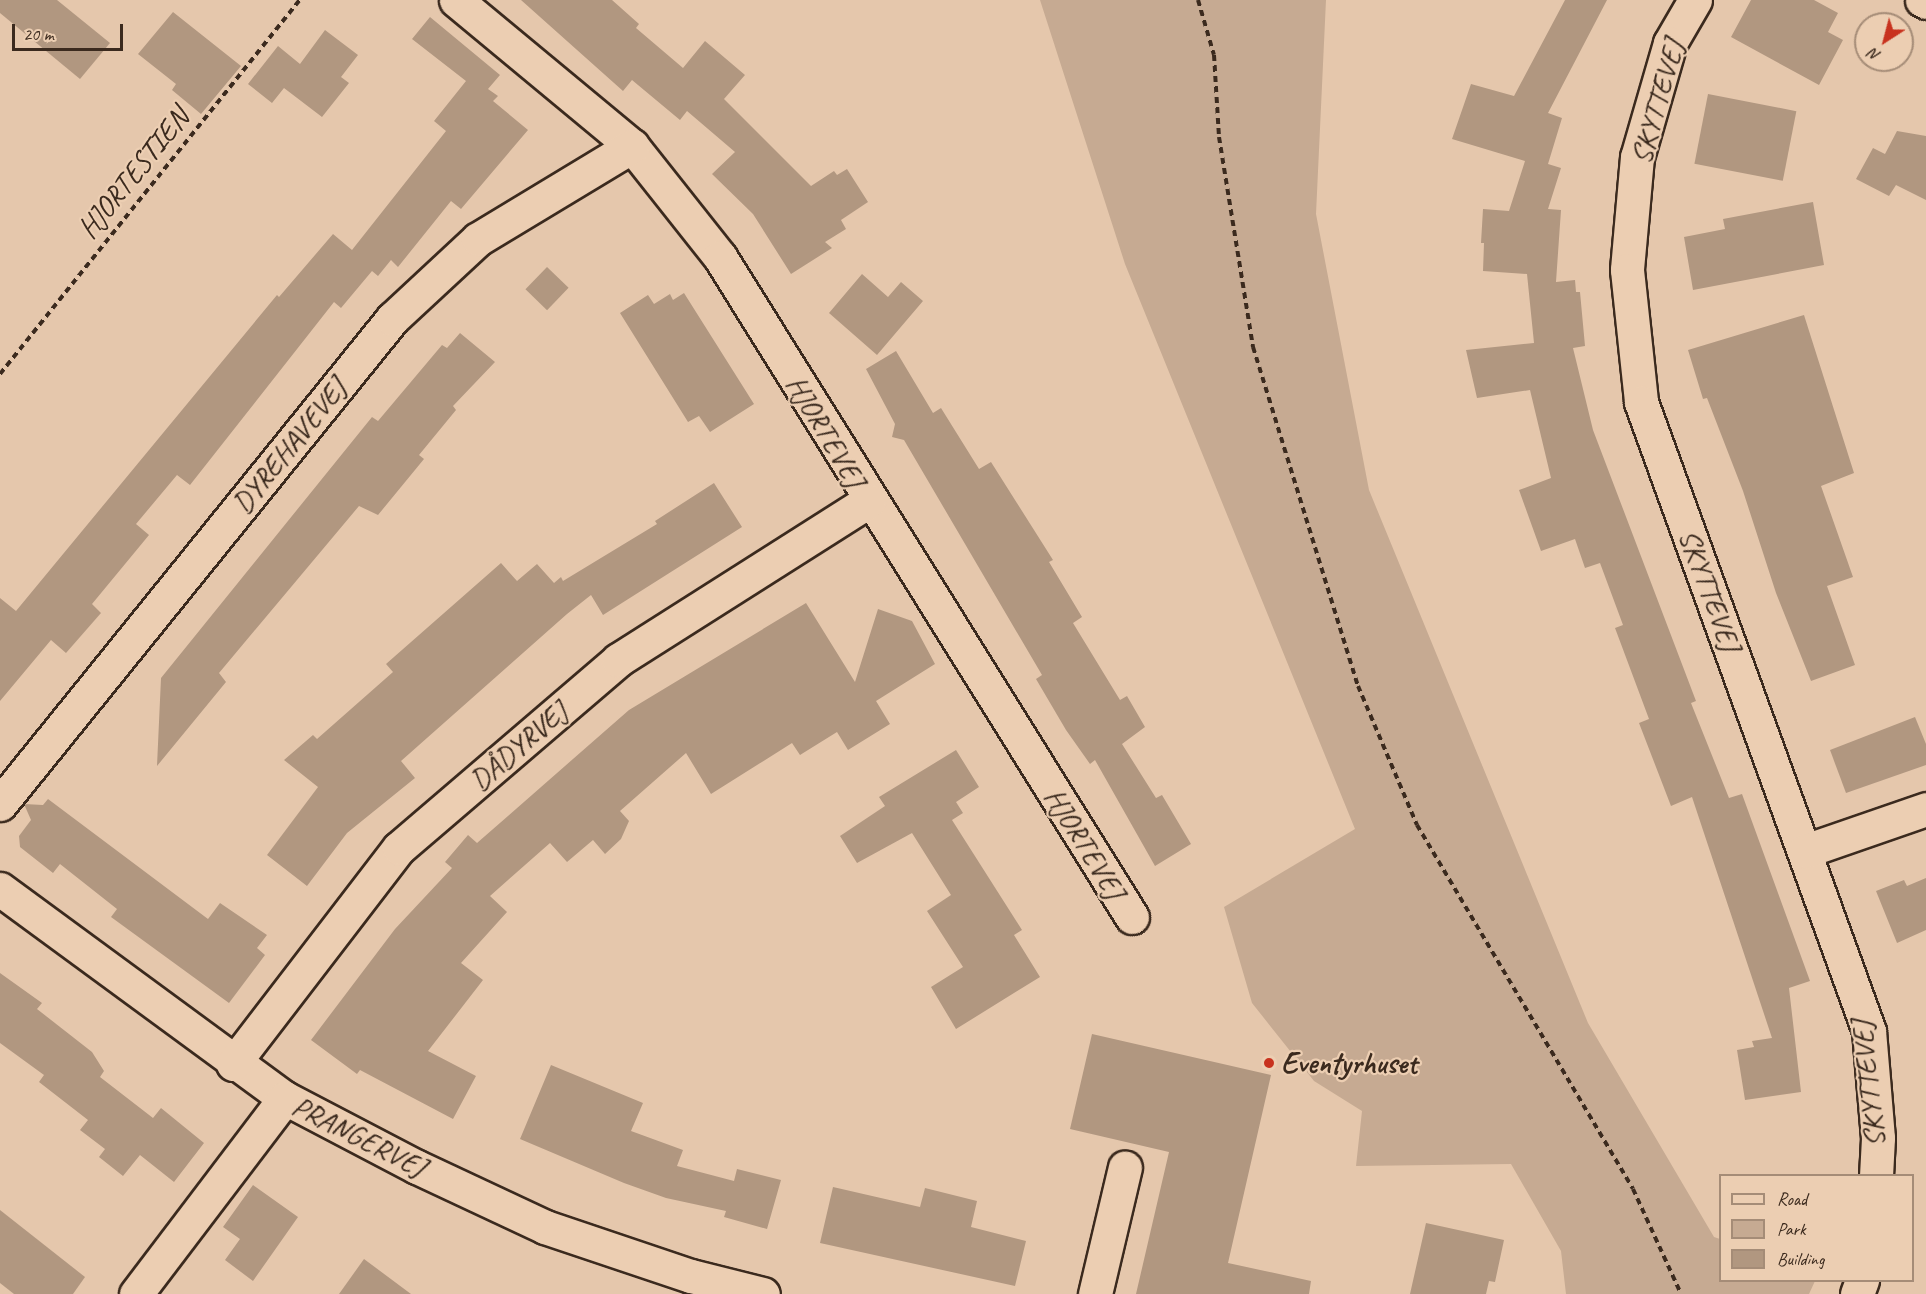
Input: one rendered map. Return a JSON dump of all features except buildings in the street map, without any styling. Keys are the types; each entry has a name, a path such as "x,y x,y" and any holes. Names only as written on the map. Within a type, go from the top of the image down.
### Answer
{"street":[{"name":"HJORTEVEJ","path":"456,0 632,146 720,257 869,501 1132,917"},
{"name":"SKYTTEVEJ","path":"1695,0 1670,43 1637,158 1627,270 1641,402 1869,1031 1878,1138 1876,1174"},
{"name":"DYREHAVEVEJ","path":"0,804 392,320 478,239 632,146"},
{"name":"DÅDYRVEJ","path":"233,1064 399,848 618,660 869,501"},
{"path":"1805,851 1926,810"},
{"name":"PRANGERVEJ","path":"0,890 233,1064 285,1098 417,1167 545,1227 688,1285 763,1294"},
{"path":"136,1294 285,1098"},
{"path":"1095,1294 1125,1167"}],"path":[{"name":"HJORTESTIEN","path":"0,374 300,0"},
{"path":"1198,0 1214,56 1220,137 1253,347 1358,686 1417,825 1633,1189 1681,1294"}],"green space":[{"path":"1040,0 1326,0 1316,214 1369,490 1588,1023 1714,1237 1719,1239 1719,1282 1815,1282 1809,1294 1566,1294 1561,1251 1511,1164 1356,1166 1362,1111 1314,1081 1252,1003 1224,907 1355,829 1125,264"}],"place":[{"name":"Eventyrhuset","path":"1269,1063"}]}
